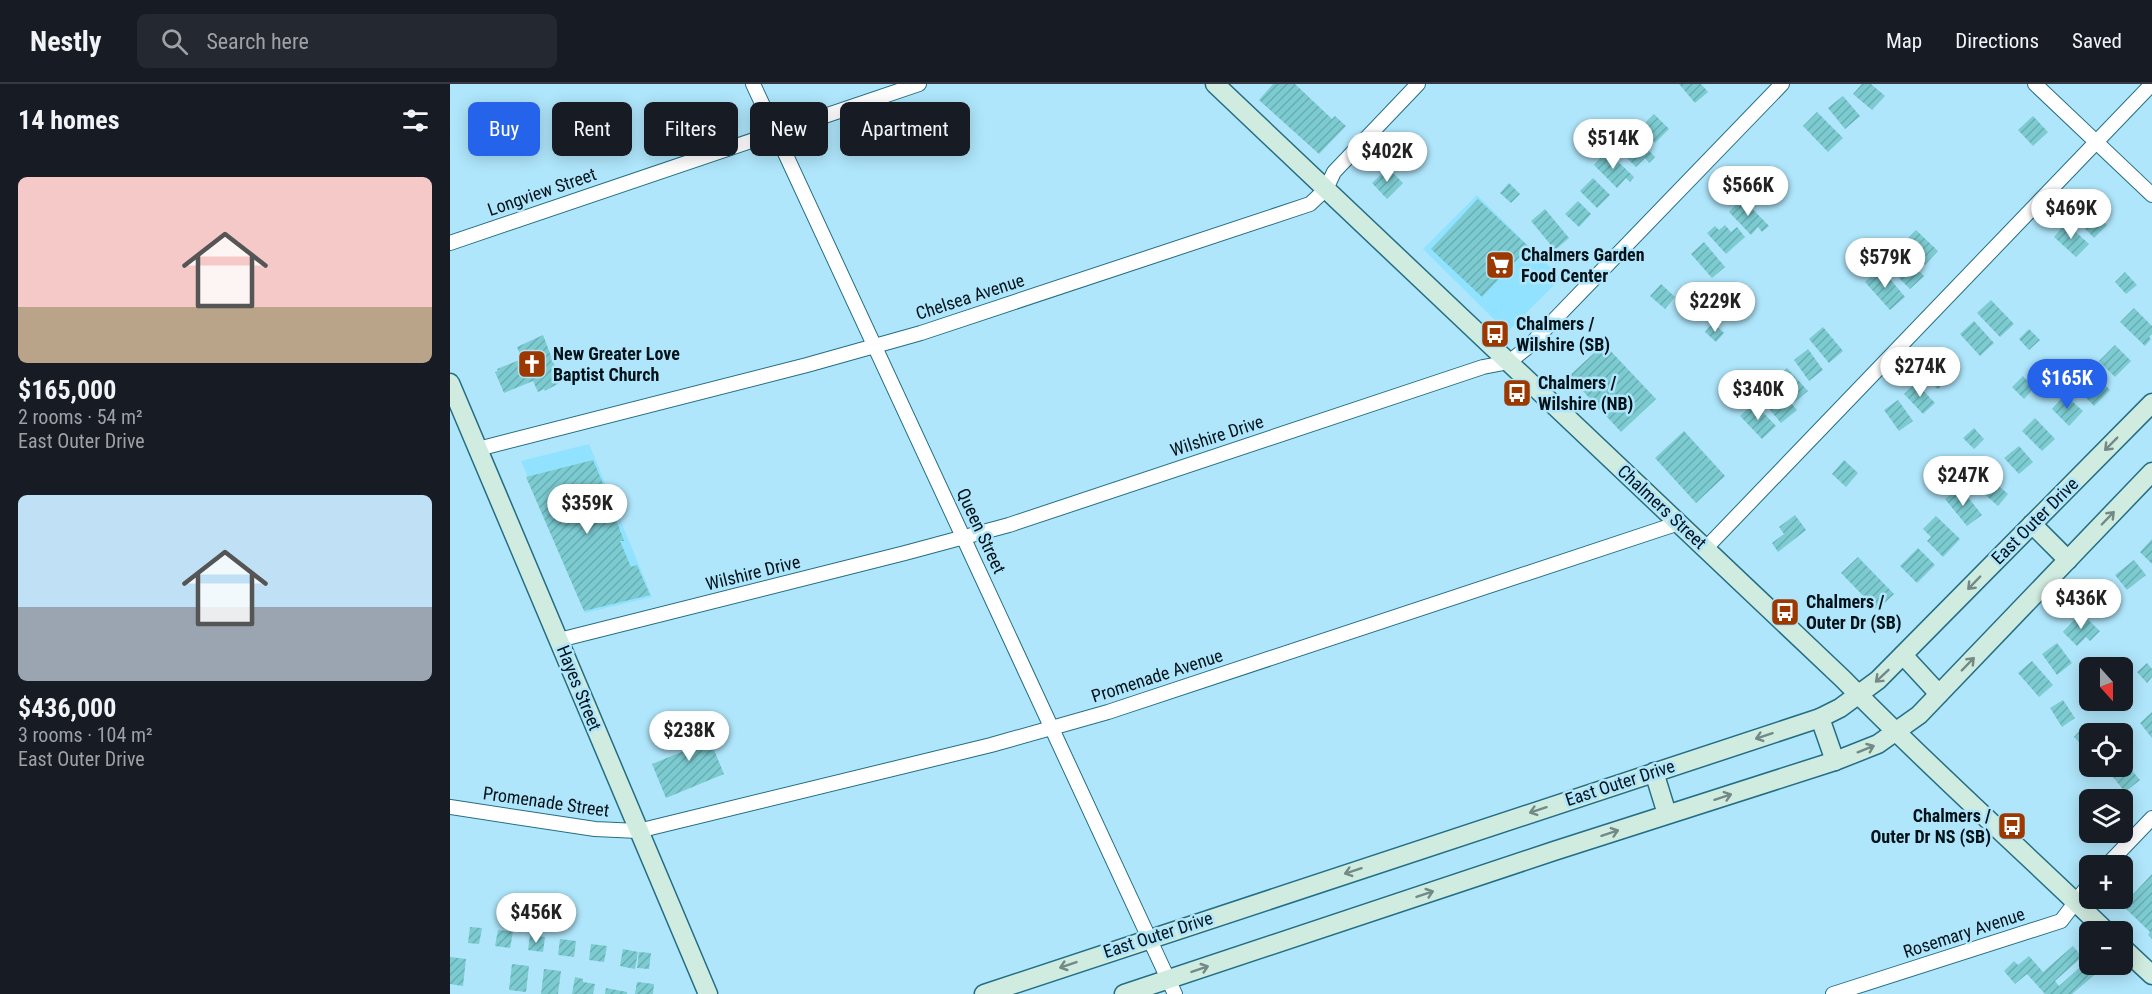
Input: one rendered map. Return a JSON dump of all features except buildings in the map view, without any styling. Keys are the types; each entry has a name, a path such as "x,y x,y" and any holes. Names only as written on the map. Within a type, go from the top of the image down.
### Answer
{"street":[{"name":"Queen Street","path":"753,84 761,102"},
{"name":"Longview Street","path":"828,114 919,84"},
{"name":"Chalmers Street","path":"1215,84 1706,548 1895,732 2096,921"},
{"name":"Chelsea Avenue","path":"478,449 921,333 1310,204 1326,189 1334,172 1418,84"},
{"name":"Wilshire Drive","path":"559,640 1009,525 1483,367 1509,362 1528,347 1782,84"},
{"path":"2035,84 2152,195"},
{"path":"1706,548 2152,84"},
{"name":"Longview Street","path":"450,243 750,140"},
{"name":"Queen Street","path":"787,156 1172,987"},
{"name":"Hayes Street","path":"450,383 708,994"},
{"name":"East Outer Drive","path":"984,994 1820,718 1859,695 1904,655 2152,403"},
{"path":"1124,994 1172,987 1667,814 1835,761 1878,744 1919,715 2152,472"},
{"name":"Promenade Avenue","path":"638,831 1052,728 1119,708 1679,523"},
{"path":"2032,524 2068,560"},
{"path":"1904,655 1939,694"},
{"path":"1820,718 1835,761"},
{"path":"1654,772 1667,814"},
{"name":"Promenade Street","path":"450,807 595,829 638,831"},
{"path":"2117,855 2152,818"},
{"name":"Rosemary Avenue","path":"1833,994 2061,921 2079,898"},
{"path":"2133,957 2152,975"}],"shaded area":[{"path":"1477,195 1561,278 1507,332 1423,249"},
{"path":"589,444 652,597 585,613 521,461"}],"place":[{"name":"Chalmers Garden Food Center","path":"1500,265"},
{"name":"Chalmers / Wilshire (SB)","path":"1495,334"},
{"name":"New Greater Love Baptist Church","path":"532,364"},
{"name":"Chalmers / Wilshire (NB)","path":"1517,393"},
{"name":"Chalmers / Outer Dr (SB)","path":"1785,612"},
{"name":"Chalmers / Outer Dr NS (SB)","path":"2012,826"}]}
